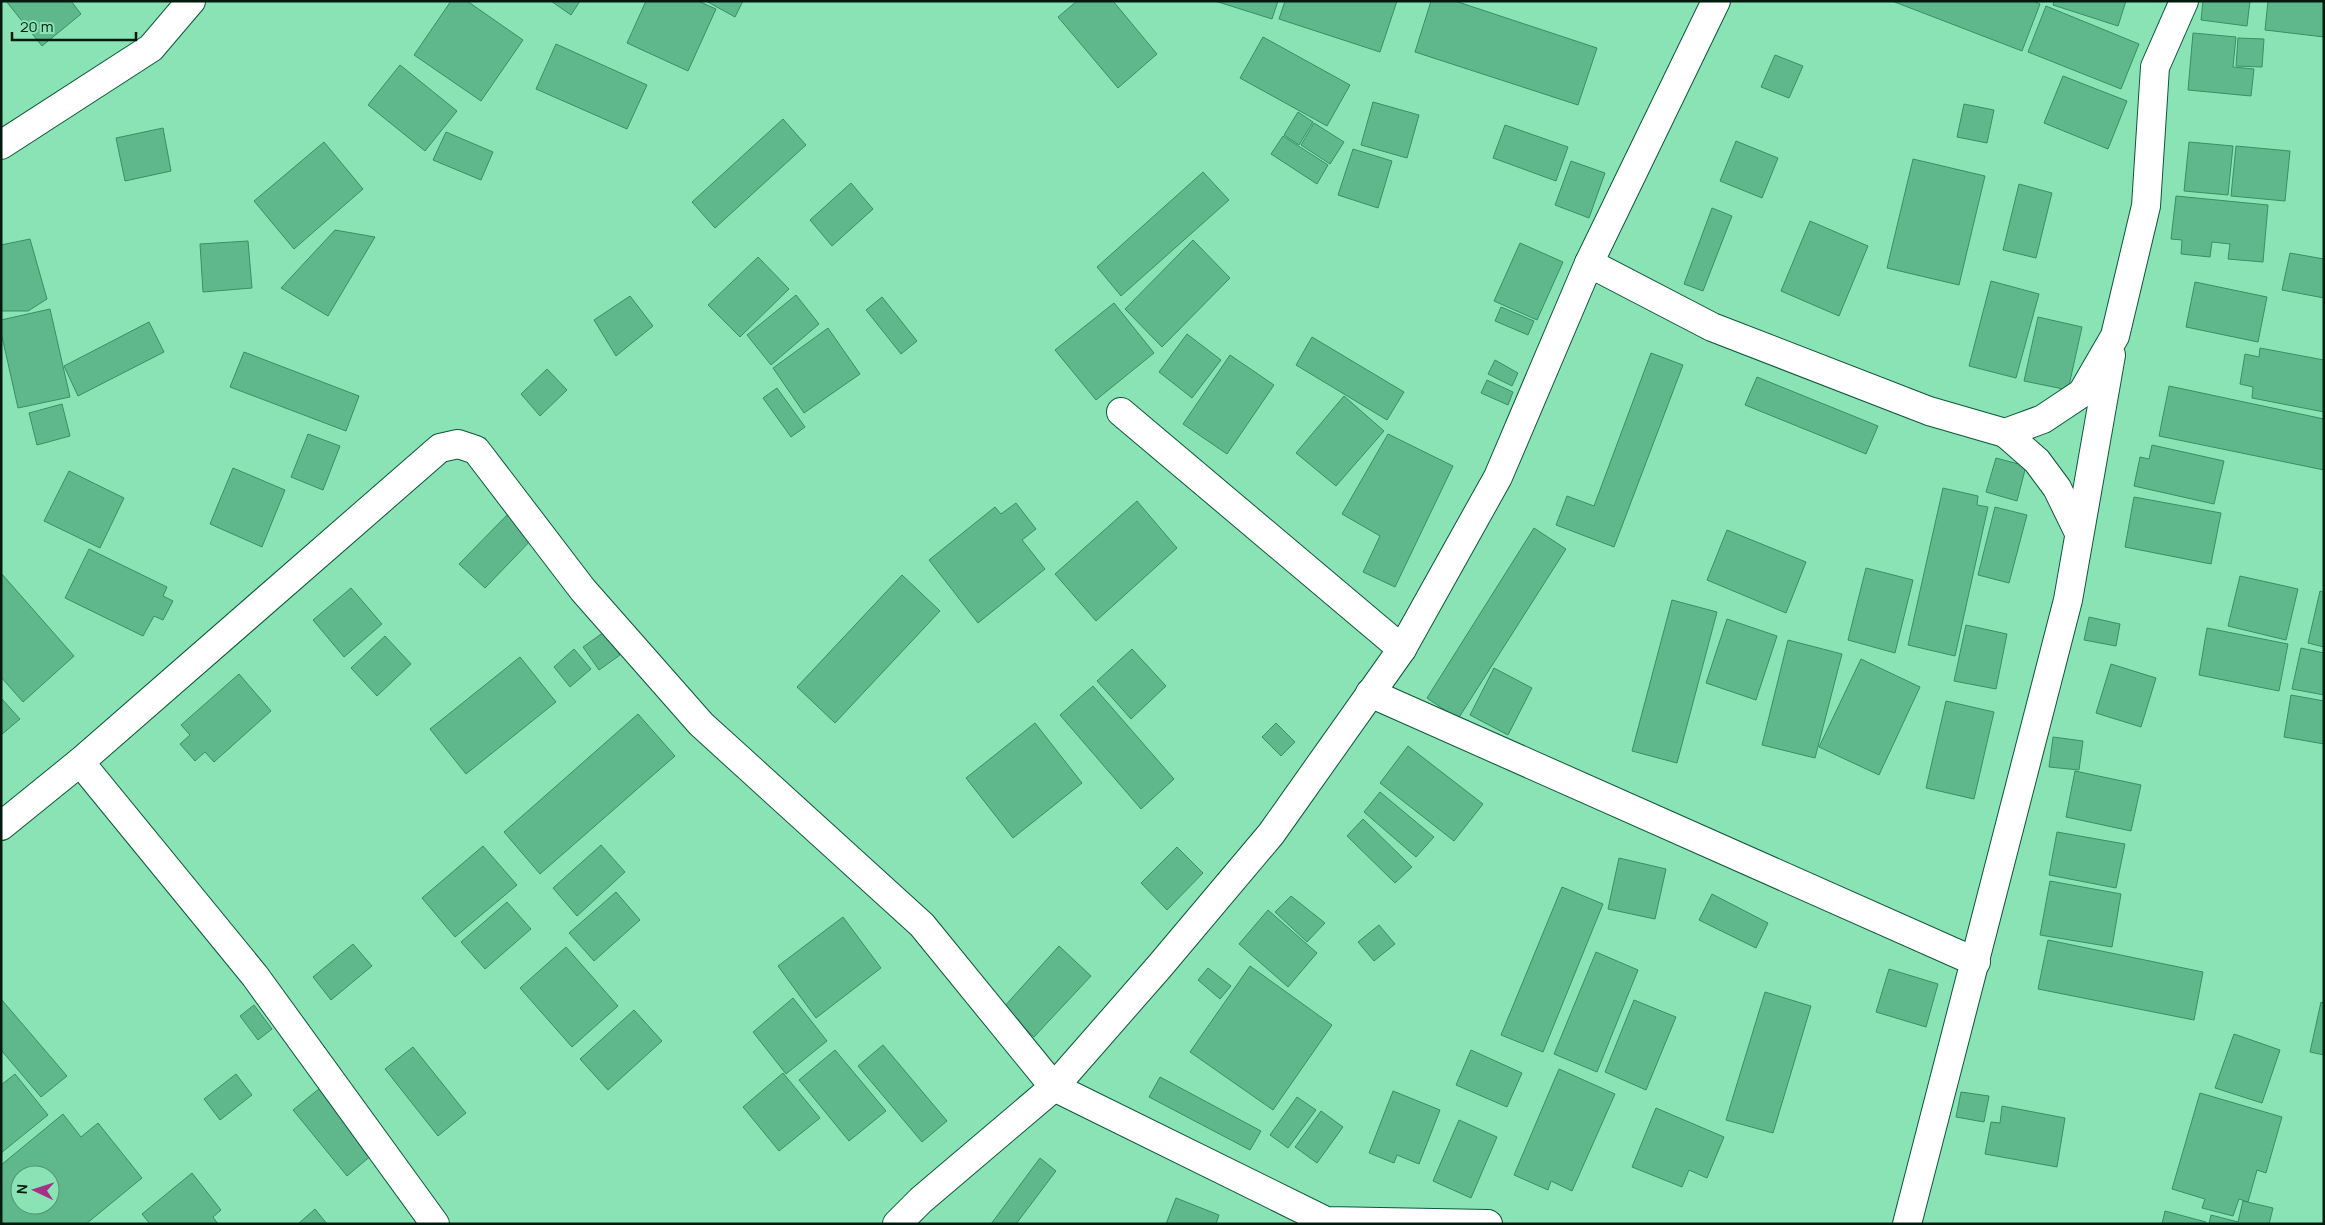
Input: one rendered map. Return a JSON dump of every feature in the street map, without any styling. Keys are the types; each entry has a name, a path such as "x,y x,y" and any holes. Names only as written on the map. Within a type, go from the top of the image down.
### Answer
{"street":[{"path":"1,145 151,48 191,1"},
{"path":"897,1224 921,1200 1054,1087 1271,834 1402,649 1498,477 1589,263 1716,1"},
{"path":"1907,1224 2068,600 2114,336 2146,206 2155,67 2184,1"},
{"path":"1589,263 1712,328 1929,411 2006,433 2037,461 2057,488 2079,533"},
{"path":"2006,433 2043,419 2082,393 2114,336"},
{"path":"1122,412 1402,649"},
{"path":"1,826 80,762 440,448 458,444 476,450 583,590 701,724 922,925 1054,1087 1326,1222 1488,1224"},
{"path":"1370,693 1976,962"},
{"path":"80,762 255,976 435,1224"}],"building":[{"path":"6,1 71,1 81,14 42,46"},
{"path":"451,1 467,1 523,40 481,101 414,55"},
{"path":"551,1 580,1 571,15"},
{"path":"646,1 698,1 716,9 688,71 627,43"},
{"path":"706,1 743,1 735,17"},
{"path":"1077,1 1113,1 1157,54 1118,88 1058,17"},
{"path":"1215,1 1278,1 1272,19"},
{"path":"1285,1 1397,1 1380,52 1279,19"},
{"path":"1431,1 1455,1 1597,48 1578,105 1415,52"},
{"path":"1892,1 2033,1 2040,4 2022,51"},
{"path":"2054,1 2126,1 2118,26 2053,5"},
{"path":"2203,1 2250,1 2247,26 2201,20"},
{"path":"2268,1 2324,1 2324,37 2265,30"},
{"path":"2046,6 2139,44 2121,89 2028,52"},
{"path":"2193,33 2236,37 2233,67 2254,69 2251,96 2188,90"},
{"path":"1263,37 1350,85 1327,126 1240,78"},
{"path":"2238,38 2264,39 2262,67 2236,66"},
{"path":"556,44 647,85 627,129 536,89"},
{"path":"1775,55 1803,66 1789,98 1761,87"},
{"path":"400,65 457,111 425,151 368,105"},
{"path":"2063,76 2127,101 2108,149 2044,123"},
{"path":"1373,102 1419,115 1407,158 1361,145"},
{"path":"1964,104 1994,110 1987,143 1957,137"},
{"path":"1298,112 1313,122 1299,145 1284,135"},
{"path":"783,119 806,145 715,228 692,202"},
{"path":"1314,123 1344,142 1330,164 1301,145"},
{"path":"1505,125 1568,147 1556,181 1493,158"},
{"path":"163,128 171,171 125,181 116,138"},
{"path":"446,132 493,152 481,180 433,160"},
{"path":"1283,136 1328,165 1317,184 1271,154"},
{"path":"1736,141 1778,158 1762,198 1720,181"},
{"path":"324,142 363,189 294,249 254,201"},
{"path":"2189,142 2233,146 2228,195 2184,191"},
{"path":"2236,146 2290,151 2285,201 2231,196"},
{"path":"1353,149 1392,161 1378,208 1338,195"},
{"path":"1913,159 1985,176 1959,285 1887,268"},
{"path":"1571,161 1605,173 1589,218 1555,205"},
{"path":"1203,172 1229,200 1121,296 1097,267"},
{"path":"851,183 873,209 832,246 810,220"},
{"path":"2019,184 2052,193 2036,258 2003,250"},
{"path":"2176,196 2268,205 2263,262 2228,259 2230,244 2212,242 2210,257 2181,254 2182,240 2171,239"},
{"path":"1712,208 1732,216 1703,291 1684,284"},
{"path":"1810,221 1868,246 1839,316 1781,291"},
{"path":"335,230 375,237 328,316 281,288"},
{"path":"30,239 47,299 28,311 1,311 1,245"},
{"path":"1193,240 1230,278 1162,347 1125,309"},
{"path":"248,241 252,288 203,292 200,244"},
{"path":"1520,243 1563,262 1537,320 1494,301"},
{"path":"2290,253 2324,259 2324,298 2282,290"},
{"path":"758,257 789,289 740,337 708,305"},
{"path":"1991,281 2039,294 2016,378 1969,366"},
{"path":"2195,282 2267,297 2258,342 2186,327"},
{"path":"796,295 819,324 771,365 747,335"},
{"path":"630,296 653,326 616,356 594,320"},
{"path":"882,297 917,341 901,354 866,310"},
{"path":"1114,303 1154,353 1096,400 1055,350"},
{"path":"1501,307 1534,321 1528,335 1495,321"},
{"path":"50,309 70,397 18,408 1,332 1,320"},
{"path":"2038,317 2082,327 2068,390 2024,381"},
{"path":"149,322 164,352 78,396 64,366"},
{"path":"828,328 860,374 804,413 773,368"},
{"path":"1187,334 1221,360 1192,398 1159,372"},
{"path":"1312,337 1404,392 1387,420 1296,365"},
{"path":"2260,348 2324,360 2324,412 2252,398 2253,387 2240,384 2245,354 2259,357"},
{"path":"244,352 359,396 346,431 230,387"},
{"path":"1651,353 1683,365 1614,547 1556,525 1567,496 1594,506"},
{"path":"1230,355 1274,385 1227,454 1183,424"},
{"path":"1495,360 1518,373 1512,386 1488,374"},
{"path":"547,369 567,390 540,416 521,394"},
{"path":"1757,377 1878,426 1866,454 1745,405"},
{"path":"1487,380 1513,392 1508,405 1481,393"},
{"path":"2169,386 2324,419 2324,470 2159,436"},
{"path":"777,388 805,427 791,437 763,398"},
{"path":"1344,396 1384,431 1336,486 1296,453"},
{"path":"62,404 70,436 37,445 29,413"},
{"path":"308,434 340,446 323,490 291,477"},
{"path":"1388,434 1453,466 1395,587 1363,572 1380,536 1342,514"},
{"path":"2152,445 2224,461 2214,504 2134,486 2140,457 2149,459"},
{"path":"1996,458 2026,466 2017,501 1986,492"},
{"path":"233,468 285,490 262,547 210,524"},
{"path":"69,471 124,498 100,548 44,521"},
{"path":"1943,488 1978,496 1977,505 1988,507 1955,656 1908,645"},
{"path":"2134,497 2221,513 2211,564 2125,547"},
{"path":"1137,501 1177,548 1096,621 1055,574"},
{"path":"1016,503 1036,529 1022,540 1045,569 978,623 929,560 995,507 1001,514"},
{"path":"1995,507 2027,515 2009,583 1978,575"},
{"path":"511,511 536,535 485,588 459,564"},
{"path":"1534,528 1566,549 1458,719 1427,698"},
{"path":"1727,530 1806,562 1786,613 1707,580"},
{"path":"89,549 167,587 163,596 173,601 163,620 154,616 143,636 65,598"},
{"path":"1866,568 1913,580 1895,653 1848,640"},
{"path":"1,573 74,656 23,702 1,677"},
{"path":"902,575 940,611 835,723 797,687"},
{"path":"2240,576 2298,589 2286,640 2228,626"},
{"path":"351,588 382,624 344,657 313,620"},
{"path":"2320,591 2324,592 2324,647 2308,643"},
{"path":"1672,600 1717,612 1677,763 1632,751"},
{"path":"2089,617 2120,624 2116,646 2084,640"},
{"path":"1727,619 1777,636 1756,700 1706,683"},
{"path":"1966,625 2007,634 1996,689 1954,681"},
{"path":"2207,628 2288,644 2279,691 2199,675"},
{"path":"604,632 620,655 599,670 583,647"},
{"path":"385,636 411,664 377,696 351,668"},
{"path":"1788,640 1842,654 1815,758 1762,745"},
{"path":"2301,648 2324,653 2324,695 2292,689"},
{"path":"574,649 591,669 570,687 554,667"},
{"path":"1132,649 1166,686 1131,719 1097,681"},
{"path":"520,657 556,702 466,774 430,729"},
{"path":"1861,659 1920,687 1879,775 1819,747"},
{"path":"2111,664 2156,678 2141,727 2096,713"},
{"path":"1494,668 1532,688 1508,735 1470,715"},
{"path":"239,674 271,711 214,762 205,752 195,761 180,744 190,735 181,725"},
{"path":"1093,686 1174,779 1141,809 1060,715"},
{"path":"2291,695 2324,701 2324,744 2284,737"},
{"path":"1,698 20,719 1,735"},
{"path":"1946,701 1994,712 1974,799 1926,788"},
{"path":"638,714 675,756 540,874 504,832"},
{"path":"1035,723 1082,783 1013,838 966,778"},
{"path":"1276,723 1295,742 1281,756 1262,737"},
{"path":"2053,737 2083,741 2079,770 2049,767"},
{"path":"1408,746 1483,804 1454,841 1380,783"},
{"path":"2075,771 2141,785 2131,831 2066,817"},
{"path":"1380,792 1434,837 1416,857 1364,812"},
{"path":"1363,819 1412,867 1395,883 1347,836"},
{"path":"2057,832 2125,844 2116,888 2049,875"},
{"path":"601,845 625,872 577,916 553,888"},
{"path":"483,846 517,885 455,937 422,898"},
{"path":"1177,847 1203,873 1167,910 1141,883"},
{"path":"1619,858 1666,869 1655,919 1608,909"},
{"path":"2050,881 2121,894 2112,947 2040,935"},
{"path":"1562,887 1603,904 1543,1052 1501,1035"},
{"path":"616,892 640,920 594,961 569,933"},
{"path":"1712,894 1768,923 1756,948 1699,920"},
{"path":"1291,896 1325,923 1307,942 1275,912"},
{"path":"507,902 531,929 485,969 461,942"},
{"path":"1268,910 1317,953 1288,987 1239,944"},
{"path":"843,917 881,968 816,1018 778,966"},
{"path":"1379,925 1395,944 1374,961 1358,942"},
{"path":"2048,940 2203,972 2194,1020 2038,989"},
{"path":"353,944 372,966 331,1000 313,977"},
{"path":"1059,946 1091,976 1034,1037 1003,1008"},
{"path":"566,947 618,1006 572,1047 520,988"},
{"path":"1596,952 1638,970 1597,1072 1554,1054"},
{"path":"1250,966 1332,1025 1273,1110 1190,1052"},
{"path":"1208,968 1231,986 1220,999 1198,980"},
{"path":"1889,969 1938,984 1926,1027 1876,1012"},
{"path":"1765,992 1811,1006 1773,1133 1726,1120"},
{"path":"793,998 827,1041 786,1074 753,1032"},
{"path":"1,999 67,1076 41,1097 1,1050"},
{"path":"1634,1000 1676,1017 1646,1090 1605,1072"},
{"path":"2321,1002 2324,1003 2324,1055 2310,1052"},
{"path":"254,1005 272,1029 258,1040 240,1016"},
{"path":"634,1010 662,1041 608,1090 580,1059"},
{"path":"2234,1034 2280,1050 2262,1103 2215,1088"},
{"path":"883,1045 947,1121 922,1142 858,1066"},
{"path":"413,1047 466,1113 438,1136 385,1069"},
{"path":"835,1050 886,1111 849,1141 799,1080"},
{"path":"1471,1050 1522,1073 1507,1107 1456,1085"},
{"path":"1559,1069 1615,1094 1572,1191 1551,1181 1548,1190 1514,1175"},
{"path":"783,1073 820,1118 779,1151 743,1107"},
{"path":"15,1074 48,1115 1,1153 1,1085"},
{"path":"236,1074 252,1095 220,1120 204,1099"},
{"path":"1160,1077 1261,1131 1250,1150 1149,1097"},
{"path":"320,1088 373,1154 347,1176 293,1110"},
{"path":"1393,1091 1440,1110 1419,1164 1397,1155 1394,1163 1369,1153"},
{"path":"1961,1092 1989,1096 1984,1122 1956,1117"},
{"path":"2200,1093 2282,1117 2266,1173 2257,1170 2248,1202 2239,1199 2233,1216 2202,1208 2205,1199 2172,1189"},
{"path":"1297,1097 1316,1110 1288,1148 1270,1135"},
{"path":"2002,1106 2065,1118 2057,1167 1985,1154 1991,1122 2000,1123"},
{"path":"1656,1108 1724,1137 1707,1178 1689,1170 1682,1187 1632,1167"},
{"path":"1321,1111 1343,1127 1317,1163 1295,1147"},
{"path":"63,1114 81,1137 98,1123 142,1178 86,1224 1,1224 1,1165"},
{"path":"1459,1120 1497,1137 1471,1198 1433,1181"},
{"path":"1040,1158 1056,1171 1016,1224 991,1224"},
{"path":"192,1173 221,1210 213,1217 218,1224 150,1224 142,1214"},
{"path":"1176,1198 1219,1215 1216,1224 1166,1224"},
{"path":"2243,1201 2273,1208 2269,1224 2209,1224 2211,1215 2238,1222"},
{"path":"315,1209 327,1224 298,1224"},
{"path":"2165,1211 2206,1222 2205,1224 2162,1224"}]}
